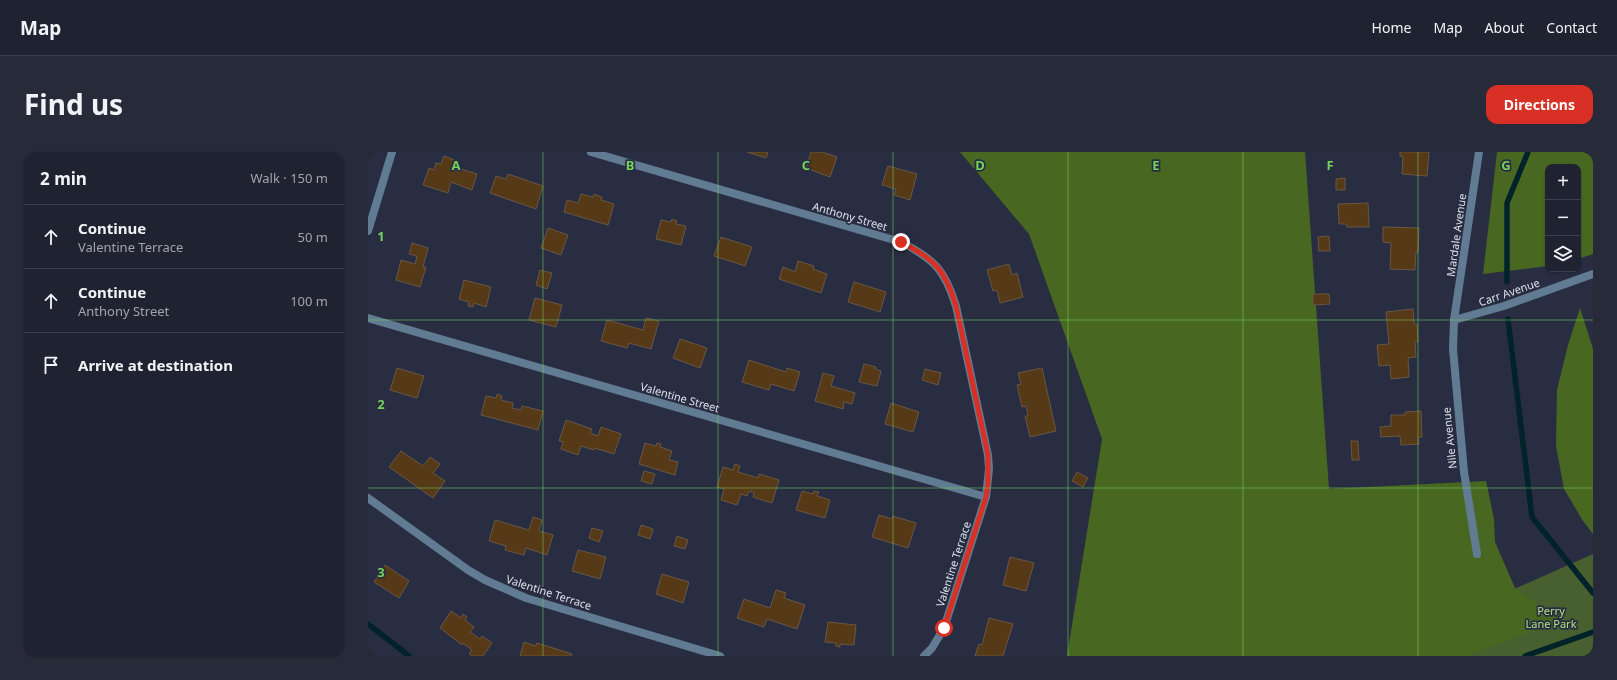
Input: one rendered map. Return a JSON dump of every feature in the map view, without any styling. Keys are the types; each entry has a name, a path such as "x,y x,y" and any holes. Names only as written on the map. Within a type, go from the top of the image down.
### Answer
{"street":[{"path":"368,231 392,152"},
{"name":"Anthony Street","path":"591,152 901,242 922,253 934,262 944,276 951,290 958,313 988,455 988,483 986,497"},
{"name":"Mardale Avenue","path":"1454,320 1479,152"},
{"name":"Carr Avenue","path":"1454,320 1504,306 1593,274"},
{"name":"Valentine Street","path":"368,318 986,497"},
{"name":"Nile Avenue","path":"1454,320 1453,349 1460,440 1477,554"},
{"name":"Valentine Terrace","path":"924,656 932,648 944,628 986,497"},
{"name":"Valentine Terrace","path":"368,498 468,570 504,589 526,598 720,656"}],"green space":[{"path":"960,152 1305,152 1329,489 1486,481 1494,519 1495,542 1515,588 1560,621 1466,656 1067,656 1102,439 1029,234"},
{"path":"1497,152 1593,152 1593,254 1581,258 1581,164 1545,164 1545,266 1483,274"},
{"path":"1580,308 1593,349 1593,534 1583,521 1564,489 1556,446 1557,390 1568,345"},
{"name":"Perry Lane Park","path":"1593,554 1593,656 1364,656"}],"building":[{"path":"747,152 768,152 766,158"},
{"path":"811,152 822,152 837,157 830,177 806,168"},
{"path":"1400,152 1429,152 1427,176 1402,174 1403,157 1400,156"},
{"path":"444,156 457,161 455,170 460,172 461,169 477,174 472,190 451,182 448,193 423,185 429,168 434,170 436,163 441,164"},
{"path":"888,166 917,174 910,200 894,195 896,189 882,185"},
{"path":"508,174 543,186 536,209 490,193 496,176 506,179"},
{"path":"1345,178 1345,190 1336,190 1336,179"},
{"path":"581,194 593,197 594,194 602,197 601,200 614,204 608,225 564,212 567,200 578,203"},
{"path":"1368,203 1369,227 1347,227 1346,224 1339,224 1338,204"},
{"path":"672,219 677,221 676,224 686,226 681,245 656,239 661,220 671,222"},
{"path":"1383,227 1419,228 1418,252 1416,252 1415,270 1390,269 1391,243 1383,242"},
{"path":"548,228 568,235 561,255 541,248"},
{"path":"1329,236 1330,251 1319,251 1318,237"},
{"path":"721,237 752,247 745,266 714,256"},
{"path":"412,243 428,248 423,267 426,267 420,287 396,280 401,260 415,264 417,256 409,254"},
{"path":"798,261 814,266 813,269 827,274 821,293 779,279 783,267 795,272"},
{"path":"1009,264 1012,275 1017,273 1023,297 1000,303 997,290 993,291 987,270"},
{"path":"540,270 552,273 547,289 536,285"},
{"path":"464,280 491,287 486,307 474,303 473,307 468,306 469,302 459,299"},
{"path":"854,282 886,292 880,312 848,302"},
{"path":"1313,294 1329,294 1330,304 1313,305"},
{"path":"535,298 562,305 556,327 529,320"},
{"path":"1413,309 1414,324 1417,324 1418,342 1415,342 1416,357 1408,358 1409,377 1391,379 1390,365 1379,366 1377,345 1389,344 1386,312"},
{"path":"646,318 659,321 651,349 629,343 627,348 601,341 607,320 643,330"},
{"path":"680,339 707,348 700,368 673,358"},
{"path":"749,360 786,372 787,368 800,372 794,391 771,384 769,390 742,382"},
{"path":"864,364 876,367 875,369 881,371 877,386 859,382"},
{"path":"397,368 424,376 417,398 390,390"},
{"path":"1042,368 1056,431 1030,437 1025,416 1028,416 1026,406 1022,407 1017,385 1021,384 1018,373"},
{"path":"925,369 941,373 938,385 922,380"},
{"path":"823,373 834,376 831,386 855,393 852,404 844,402 843,409 815,401"},
{"path":"497,394 502,396 501,400 513,403 512,408 521,410 522,406 543,411 538,430 481,415 486,396 496,398"},
{"path":"891,403 919,412 913,432 885,424"},
{"path":"1421,411 1422,437 1418,437 1419,444 1401,445 1400,436 1381,437 1380,427 1391,426 1391,415 1405,415 1405,412"},
{"path":"566,420 592,429 590,433 598,436 601,427 621,434 614,454 595,448 594,450 581,446 578,455 561,449 563,442 559,441"},
{"path":"1351,441 1358,441 1359,460 1352,460"},
{"path":"645,443 656,446 657,443 661,444 660,447 672,451 669,460 678,462 675,475 639,464"},
{"path":"401,451 423,466 430,457 440,464 433,473 445,481 433,498 389,467"},
{"path":"735,464 740,466 738,472 758,478 759,474 779,480 772,503 753,497 754,493 749,491 747,496 741,494 737,505 721,500 724,489 717,487 723,467 733,470"},
{"path":"644,471 655,474 652,484 641,481"},
{"path":"1077,472 1088,478 1083,487 1072,481"},
{"path":"802,491 813,494 814,491 819,492 817,496 830,500 825,518 796,510"},
{"path":"879,515 892,519 893,516 916,523 908,548 872,537"},
{"path":"533,517 542,520 539,531 553,535 547,555 526,548 524,555 505,550 506,546 489,541 495,520 529,530"},
{"path":"641,525 653,529 650,539 638,535"},
{"path":"592,528 603,531 599,542 589,538"},
{"path":"677,536 688,540 685,549 674,546"},
{"path":"578,550 606,557 600,579 572,571"},
{"path":"1010,557 1034,563 1026,591 1003,585"},
{"path":"385,565 409,581 399,598 374,582"},
{"path":"662,574 689,582 683,603 656,594"},
{"path":"776,590 786,593 784,598 805,605 797,629 767,619 764,627 737,618 744,599 770,608"},
{"path":"451,611 461,618 463,614 467,617 465,620 474,627 470,632 480,639 482,636 492,643 483,656 472,656 469,654 472,650 463,643 462,645 440,628"},
{"path":"989,618 1013,624 1003,656 975,656 979,644 982,645"},
{"path":"828,622 856,625 854,645 840,644 840,647 836,646 836,643 825,642"},
{"path":"524,642 536,646 537,643 572,654 571,656 520,656"}],"waterway":[{"path":"1507,282 1507,203 1528,152"},
{"path":"1508,319 1532,517 1593,593"},
{"path":"368,624 409,656"},
{"path":"1525,656 1593,632"}],"route":[{"path":"901,242 922,253 934,262 944,276 951,290 956,306 988,455 989,470 986,497 944,628"}]}
